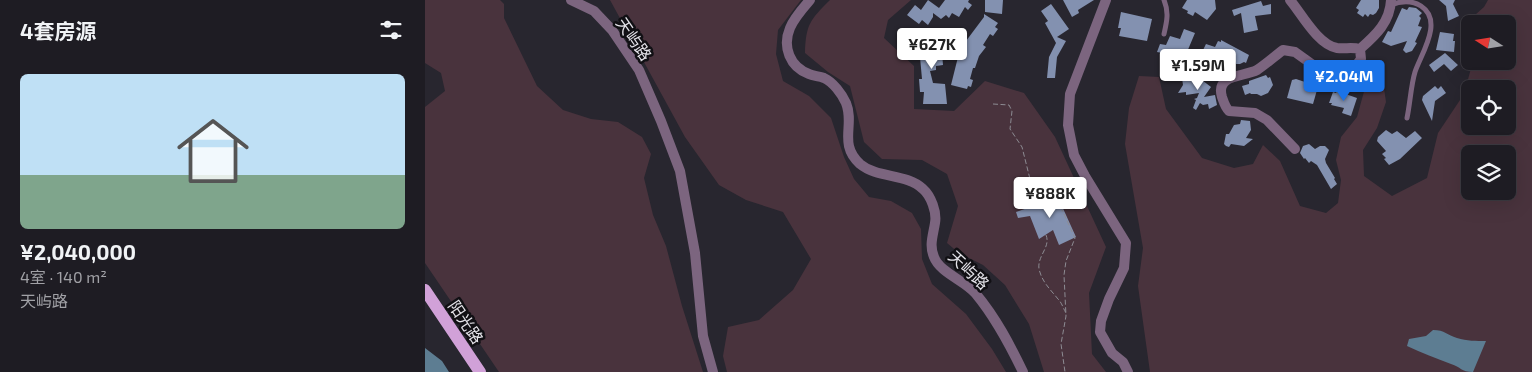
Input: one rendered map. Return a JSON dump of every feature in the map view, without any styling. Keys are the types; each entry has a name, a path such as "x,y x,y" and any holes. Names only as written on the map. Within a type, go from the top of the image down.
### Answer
{"main road":[{"name":"阳光路","path":"425,290 480,372"},
{"name":"阳光路","path":"425,304 470,372"}],"street":[{"name":"天屿路","path":"571,0 594,11 612,30 639,70 661,121 680,171 695,253 703,336 713,372"},
{"name":"天屿路","path":"810,0 790,27 786,43 789,57 797,68 809,75 824,78 834,86 845,103 849,116 847,138 850,152 859,163 870,171 908,181 923,188 931,200 935,212 936,221 931,244 934,258 950,274 975,292 1008,340 1023,372"},
{"path":"1106,0 1070,94 1068,125 1074,154 1085,176 1126,243 1124,268 1109,299 1101,321 1100,332 1112,353 1123,362 1128,372"},
{"path":"1290,0 1319,37 1335,48 1351,47 1361,49"},
{"path":"1295,149 1267,120 1255,113 1229,111 1225,106 1221,93 1222,84 1228,79 1257,70 1283,50 1295,52 1327,75 1351,72 1361,59 1361,49 1386,22 1391,3"}],"lane":[{"path":"1164,0 1167,6 1168,18 1165,34"},
{"path":"1391,3 1409,2 1418,4 1426,9 1430,18 1431,30 1414,74 1407,118"}],"path":[{"path":"993,104 1009,105 1012,111 1010,129 1022,146 1031,183 1038,202 1054,196 1062,207 1075,238 1065,268 1064,287 1067,301 1061,344 1065,372"},
{"path":"1046,234 1048,242 1039,267 1043,280 1050,291 1060,300 1066,313"}],"shaded area":[{"path":"425,0 500,0 504,4 504,18 537,86 563,110 591,119 618,122 642,137 651,154 644,178 653,215 666,246 682,306 703,372 499,372 425,263 425,107 445,91 441,73 425,63"},
{"path":"610,0 801,0 778,30 776,54 783,81 809,96 831,118 844,157 854,179 869,197 891,201 912,213 921,229 922,259 932,284 966,314 992,349 1006,372 727,372 723,356 728,327 759,320 793,290 811,259 783,212 746,200 719,185 685,137"},
{"path":"830,0 911,0 888,20 884,38 914,66 914,109 954,111 985,81 1024,93 1055,137 1106,247 1089,293 1092,354 1106,372 1044,372 1029,324 1005,285 983,265 959,253 947,243 958,206 947,174 922,160 882,159 864,142 850,86 828,72 805,53 810,23"},
{"path":"1488,0 1532,0 1532,372 1150,372 1138,286 1143,248 1125,144 1129,108 1139,76 1159,77 1166,109 1202,158 1234,168 1253,164 1263,145 1280,161 1300,206 1326,213 1338,203 1341,180 1336,160 1341,137 1357,117 1365,88 1384,88 1386,102 1377,128 1363,150 1364,176 1392,196 1427,178 1438,133 1461,98 1461,135 1516,135 1516,80 1468,80 1471,70 1516,70 1516,15 1475,15 1484,7"}],"water":[{"path":"1433,330 1461,339 1486,341 1473,372 1463,370 1407,346 1409,339 1426,336"},
{"path":"425,348 442,361 449,372 425,372"}],"building":[{"path":"928,0 939,8 945,0 969,0 968,2 972,5 968,10 965,7 959,17 952,13 949,18 946,15 941,19 933,13 933,17 928,25 922,20 919,24 907,15 915,5 921,10"},
{"path":"985,0 1003,0 1002,14 985,12"},
{"path":"1063,0 1094,0 1078,10 1079,13 1072,17"},
{"path":"1187,0 1215,0 1216,9 1207,20 1195,12 1193,16 1182,8"},
{"path":"1361,0 1379,0 1379,8 1376,13 1370,14 1368,17 1365,14 1363,17 1357,13 1359,10 1356,8"},
{"path":"1439,0 1455,0 1453,4 1459,16 1448,21 1446,6"},
{"path":"1261,1 1263,6 1271,4 1271,14 1255,16 1258,30 1244,33 1241,13 1234,16 1232,10"},
{"path":"1051,4 1069,29 1057,37 1066,41 1057,57 1055,78 1047,78 1049,57 1056,43 1045,23 1048,21 1041,11"},
{"path":"1409,7 1416,8 1422,13 1419,16 1421,18 1418,26 1422,27 1415,42 1417,43 1412,51 1406,53 1403,50 1407,41 1391,46 1382,42 1388,31 1391,32 1402,8 1407,10"},
{"path":"1121,12 1152,19 1147,41 1119,36 1121,28 1118,28"},
{"path":"984,14 998,23 995,27 998,29 993,36 990,34 983,45 986,47 979,56 975,68 973,68 970,79 973,80 971,87 968,86 967,89 951,85 960,49 984,17"},
{"path":"1184,29 1195,33 1187,52 1182,50 1179,57 1170,53 1167,61 1160,58 1162,53 1157,52 1160,44 1166,45 1170,36 1180,39"},
{"path":"1440,32 1454,34 1454,52 1436,50"},
{"path":"936,33 937,37 942,37 945,53 942,53 943,65 936,66 936,70 930,71 933,83 945,84 947,104 923,104 924,92 920,92 919,79 922,79 920,57 925,56 922,36"},
{"path":"1221,40 1249,55 1246,63 1236,64 1235,61 1212,53 1210,57 1201,54 1206,44 1215,47 1218,41 1221,42"},
{"path":"1445,53 1458,65 1451,71 1444,64 1434,72 1429,65"},
{"path":"1194,74 1199,75 1198,77 1211,87 1204,97 1215,95 1217,105 1209,109 1208,104 1203,105 1200,103 1196,110 1193,108 1196,100 1194,99 1197,98 1199,93 1186,95 1186,92 1178,93 1183,85 1182,78"},
{"path":"1266,75 1268,78 1270,77 1273,85 1268,93 1261,96 1250,93 1245,95 1242,86 1249,84 1249,81"},
{"path":"1296,79 1314,85 1313,89 1317,90 1313,104 1287,98 1292,80"},
{"path":"1435,86 1438,89 1441,86 1446,93 1435,101 1432,121 1422,100 1423,96"},
{"path":"1337,91 1357,98 1351,116 1342,113 1344,108 1329,103 1333,92 1336,93"},
{"path":"1241,120 1250,121 1251,130 1246,138 1253,139 1244,146 1231,144 1229,147 1226,146 1224,144 1226,134 1229,134 1234,125 1240,124"},
{"path":"1386,130 1392,134 1397,131 1406,138 1415,131 1422,138 1400,159 1389,165 1382,154 1386,151 1377,141 1378,137"},
{"path":"1309,144 1315,149 1325,146 1329,150 1325,159 1337,184 1331,189 1317,165 1311,161 1309,163 1300,153 1303,146"},
{"path":"1056,193 1076,237 1059,245 1053,230 1039,239 1030,216 1018,218 1016,212 1039,204 1038,202"}]}
